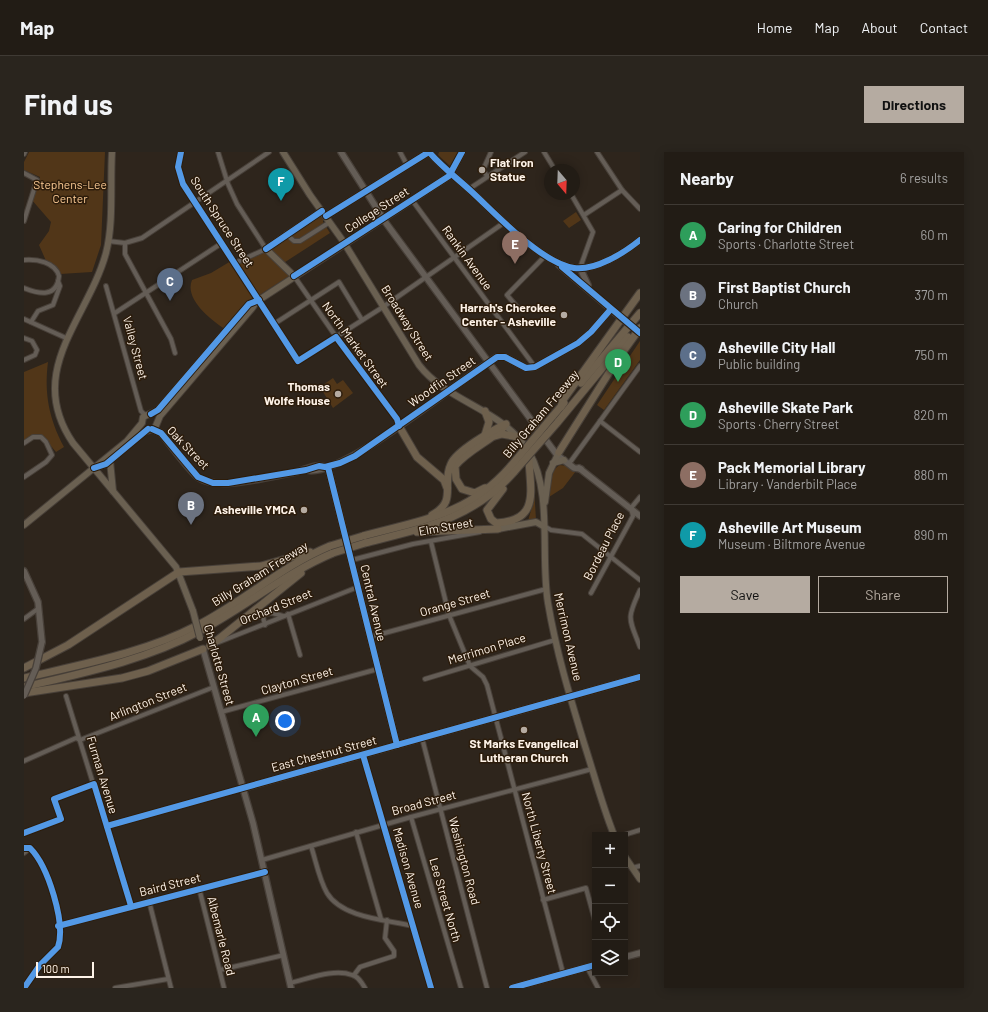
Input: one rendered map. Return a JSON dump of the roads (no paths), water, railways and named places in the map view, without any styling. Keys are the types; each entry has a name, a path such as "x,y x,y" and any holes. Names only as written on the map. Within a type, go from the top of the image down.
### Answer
{"highway":[{"path":"561,407 563,400 640,293"},
{"name":"Billy Graham Freeway","path":"554,420 561,407 640,313"},
{"name":"Billy Graham Freeway","path":"24,687 101,668 173,644 201,631 285,578 322,558 329,549 365,544 405,533 466,512 477,505 506,476 640,324"},
{"path":"558,453 617,360 640,328"},
{"path":"484,437 489,422 485,411"},
{"path":"506,424 494,436 460,459 455,466 456,479 462,489 475,493 506,476"},
{"path":"421,521 440,511 445,505 448,498 448,471 451,462 494,430 506,424"},
{"path":"399,426 417,457 444,480 448,491"},
{"path":"494,436 502,434 518,437"},
{"path":"506,476 504,488 487,510 491,520 496,523 518,520 527,512 529,507 531,483 529,452"},
{"name":"Billy Graham Freeway","path":"24,678 115,656 188,630 207,620 281,572 329,549 363,536 421,521 459,508 476,498 506,476"},
{"path":"405,533 498,529"},
{"path":"24,668 68,645 179,572 262,566 329,549"},
{"path":"24,693 122,678 148,671 206,648 322,558"}],"main road":[{"name":"Charlotte Street","path":"112,152 108,240 106,251 98,274 66,338 56,364 54,381 55,403 60,421 68,435 179,572 193,611 200,638 206,648"},
{"name":"Broadway Street","path":"283,152 310,195 345,244 419,366 431,380 506,424"},
{"path":"294,276 266,249 286,234 365,191 429,152"},
{"path":"452,174 462,152"},
{"name":"College Street","path":"151,414 158,410 181,386 250,304 257,301 452,174"},
{"name":"College Street","path":"158,422 181,386"},
{"path":"24,525 127,441 142,423 145,415 151,414 155,416 158,422 150,429 106,464 94,468"},
{"path":"142,423 143,426 150,429"},
{"name":"Merrimon Avenue","path":"506,424 529,452 540,481 544,507 543,526 546,589 555,640 592,769 613,832"},
{"path":"544,507 553,463 558,453"},
{"path":"553,463 564,460"},
{"path":"110,461 113,491"},
{"name":"Elm Street","path":"498,529 536,522 543,526"},
{"path":"628,862 640,879"}],"street":[{"path":"218,152 227,181 237,204 266,249 235,263"},
{"path":"108,240 125,243 142,238 269,152"},
{"path":"341,152 365,191 426,278 552,448 571,461 640,516"},
{"path":"400,152 407,165"},
{"path":"429,152 529,244 579,280 640,333"},
{"path":"487,176 483,170 490,152"},
{"path":"469,189 524,152"},
{"path":"544,152 551,164"},
{"path":"597,152 622,190 640,209"},
{"name":"South Spruce Street","path":"181,153 178,167 180,178 235,263 257,301 298,361 336,338"},
{"path":"24,173 38,180 24,221"},
{"path":"584,214 622,190"},
{"name":"Rankin Avenue","path":"412,200 535,367"},
{"path":"575,200 593,232 580,268 579,280"},
{"path":"286,234 294,241 298,241 330,222"},
{"path":"336,338 426,278 505,222"},
{"path":"556,262 574,268 580,268 605,261 640,240"},
{"path":"125,243 125,254 171,339 175,353"},
{"path":"115,313 222,243"},
{"path":"518,308 507,295 546,255"},
{"path":"24,260 37,260 50,265 57,270 60,286 53,305 38,311 31,322"},
{"path":"580,268 591,291"},
{"name":"North Market Street","path":"294,276 336,338 397,419 399,426"},
{"path":"24,288 45,294 52,291 58,281"},
{"path":"274,324 339,282 362,320"},
{"name":"Valley Street","path":"106,286 115,313 141,411 145,415"},
{"path":"488,362 497,357 503,357 523,368 535,367 584,339 613,311"},
{"path":"24,319 66,338"},
{"path":"24,360 35,354 37,350 35,345 25,339"},
{"name":"Woodfin Street","path":"208,482 228,483 306,470 319,466 327,467 349,459 399,426 488,362"},
{"path":"571,461 640,366"},
{"path":"600,421 640,452"},
{"name":"Oak Street","path":"158,422 161,433 198,477 208,482"},
{"name":"Oak Street","path":"150,429 161,433"},
{"path":"24,443 34,437 41,437 50,449 50,458 24,477"},
{"path":"558,453 574,468 581,469"},
{"name":"Central Avenue","path":"327,467 352,560 397,745"},
{"path":"631,508 640,497"},
{"name":"Bordeau Place","path":"591,593 633,516 631,508"},
{"path":"543,526 551,530 582,534 640,580"},
{"name":"Elm Street","path":"352,560 413,544 498,529"},
{"path":"431,542 449,615 470,666"},
{"path":"24,571 40,608 42,642 36,668 24,696"},
{"name":"Orchard Street","path":"206,648 358,587"},
{"name":"Orange Street","path":"370,636 546,589"},
{"path":"640,590 630,614 630,620 640,647"},
{"path":"24,620 40,608"},
{"path":"265,625 263,617 265,614 272,613 283,616"},
{"path":"288,614 300,654"},
{"name":"Merrimon Place","path":"426,679 555,640"},
{"name":"Charlotte Street","path":"206,648 221,712 244,788 291,986"},
{"name":"North Liberty Street","path":"470,666 483,677 488,686 514,791 563,974"},
{"name":"Clayton Street","path":"221,712 378,669"},
{"name":"East Chestnut Street","path":"107,826 640,677"},
{"name":"Arlington Street","path":"24,761 76,738 80,740 214,686"},
{"name":"Furman Avenue","path":"66,696 131,906"},
{"name":"Washington Road","path":"422,738 487,988"},
{"name":"Madison Avenue","path":"363,755 431,988"},
{"name":"Broad Street","path":"262,860 384,824 514,791 592,769"},
{"path":"24,833 60,819 54,799 94,784"},
{"name":"Lee Street North","path":"411,817 461,988"},
{"path":"628,834 640,830"},
{"path":"356,832 382,920"},
{"path":"311,846 322,884 333,902 344,910 382,920 414,926"},
{"path":"24,848 30,848 36,854 51,886 60,919 58,926 58,947 40,965 24,988"},
{"path":"24,853 30,848"},
{"path":"632,868 640,866"},
{"name":"Baird Street","path":"58,926 149,901 265,872"},
{"name":"Albemarle Road","path":"199,888 224,988"},
{"path":"543,900 586,888 592,910"},
{"path":"149,901 171,988"},
{"path":"354,975 360,967 394,956 394,951 385,938 387,920"},
{"path":"628,956 640,953"},
{"path":"220,970 284,955"},
{"path":"512,988 592,966"},
{"path":"587,967 598,988"},
{"path":"291,986 335,974 354,975 365,988"},
{"path":"115,988 168,979"}],"place":[{"name":"Flat Iron Statue","path":"482,170"},
{"name":"Asheville Art Museum","path":"281,201"},
{"name":"Pack Memorial Library","path":"515,264"},
{"name":"Asheville City Hall","path":"170,301"},
{"name":"Harrah's Cherokee Center - Asheville","path":"564,315"},
{"name":"Asheville Skate Park","path":"618,382"},
{"name":"Thomas Wolfe House","path":"338,394"},
{"name":"Asheville YMCA","path":"304,510"},
{"name":"First Baptist Church","path":"191,525"},
{"name":"St Marks Evangelical Lutheran Church","path":"524,730"},
{"name":"Caring for Children","path":"256,737"}],"park label":[{"name":"Stephens-Lee Center","path":"70,192"}]}
